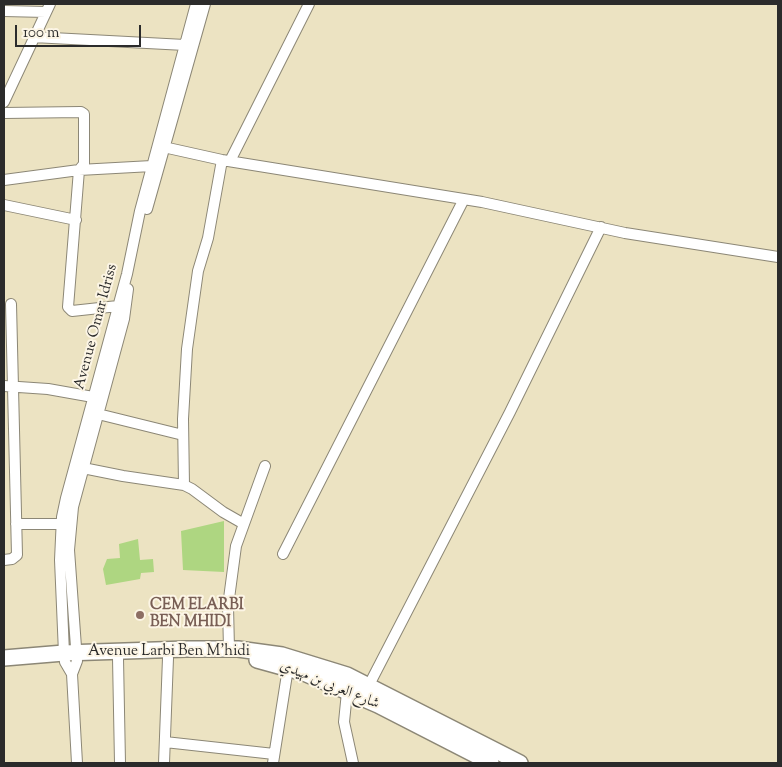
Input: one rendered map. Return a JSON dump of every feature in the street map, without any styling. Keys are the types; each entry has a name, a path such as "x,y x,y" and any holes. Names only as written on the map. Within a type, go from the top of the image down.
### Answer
{"main road":[{"name":"Avenue Larbi Ben M'hidi","path":"4,658 71,660 173,649 229,649 300,659 347,675 369,685 520,763"},
{"name":"شارع العربي بن مهيدي","path":"4,668 71,660 242,657 288,668 347,692 403,716 491,763"}],"street":[{"name":"Avenue Omar Idriss","path":"71,660 60,560 66,498 79,467 93,397 127,274 140,210 152,166 162,146 196,4"},
{"path":"77,763 71,660 69,542 79,467 98,414 124,319 132,263 162,146 205,4"},
{"path":"184,485 185,373 192,309 198,272 226,161 310,4"},
{"path":"4,11 48,8"},
{"path":"4,102 48,8"},
{"path":"33,37 185,45"},
{"path":"4,113 83,113 84,164 79,170 69,309 72,311 118,306"},
{"path":"162,146 226,161 464,199 600,227 703,246 778,257"},
{"path":"4,180 79,170 152,166"},
{"path":"283,554 464,199"},
{"path":"4,205 76,220"},
{"path":"369,685 510,412 600,227"},
{"path":"4,560 12,559 17,555 8,386 10,304"},
{"path":"8,386 48,389 93,397"},
{"path":"98,414 183,435"},
{"path":"229,649 230,582 236,546 265,466"},
{"path":"79,467 184,485 222,512 244,524"},
{"path":"16,524 62,524"},
{"path":"118,658 120,763"},
{"path":"164,763 168,658"},
{"path":"165,742 274,759 288,668"},
{"path":"347,692 344,722 353,763"}],"green space":[{"path":"224,521 224,572 183,570 181,531"},
{"path":"138,539 140,560 153,559 154,572 141,573 140,579 106,585 103,569 107,559 120,558 119,544"}],"place":[{"name":"CEM ELARBI BEN MHIDI","path":"140,615"}]}
